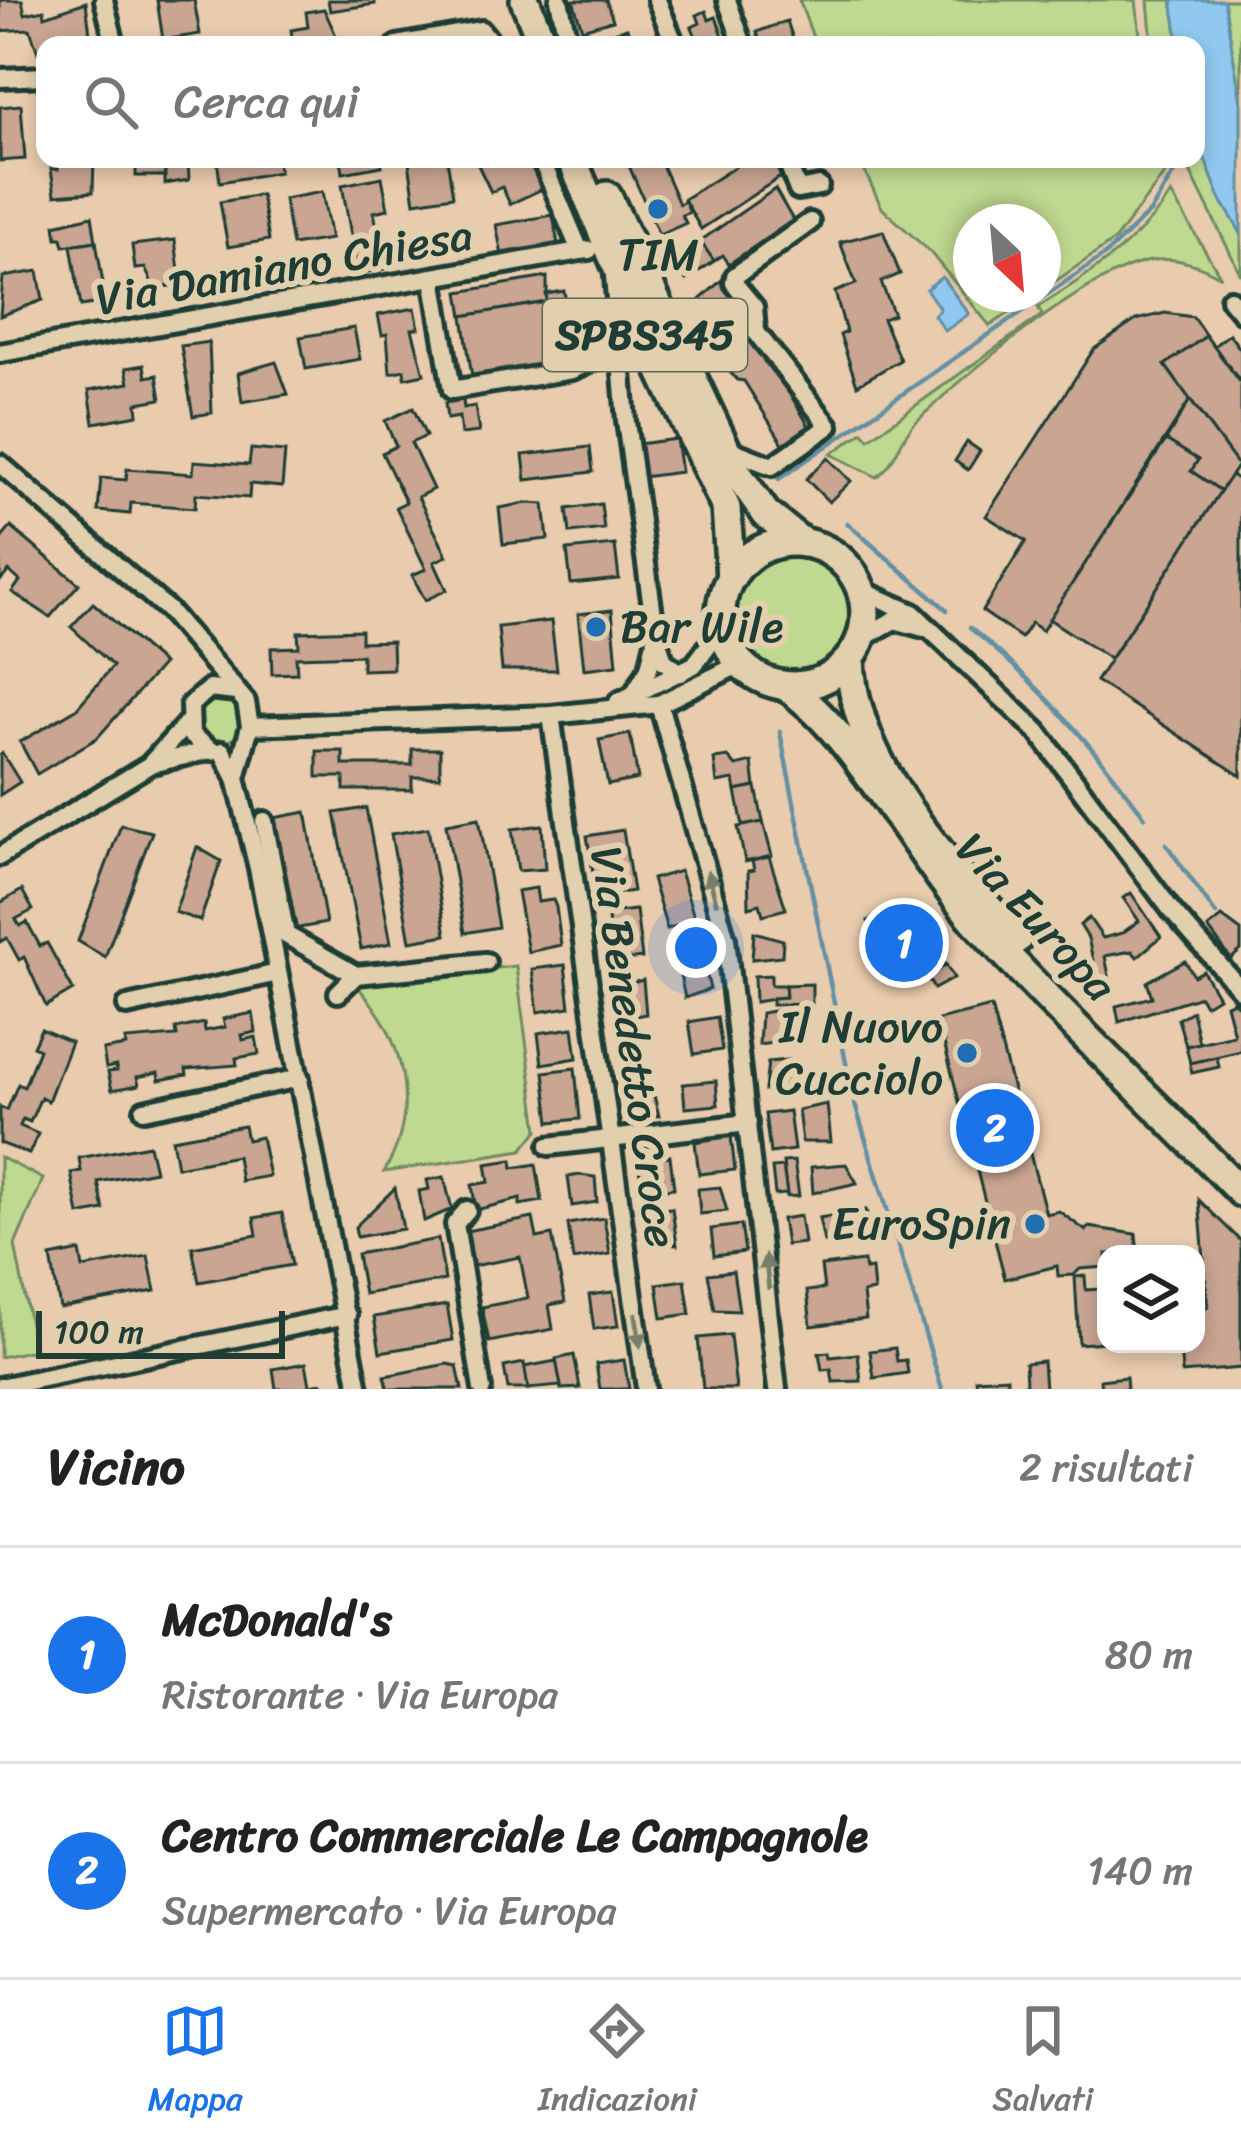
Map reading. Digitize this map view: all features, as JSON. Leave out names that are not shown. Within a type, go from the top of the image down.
[{"type":"main road","points":[[508,0],[522,36]]},
{"type":"main road","points":[[525,0],[539,36]]},
{"type":"main road","name":"SPBS345","points":[[575,168],[600,252],[726,508],[731,578],[722,602],[722,628]]},
{"type":"main road","name":"SPBS345","points":[[594,168],[722,446],[757,504],[803,543],[838,558],[861,590]]},
{"type":"main road","points":[[731,578],[761,549],[803,543]]},
{"type":"main road","name":"Via Europa","points":[[861,590],[855,648],[861,730],[940,847],[1046,970],[1241,1171]]},
{"type":"main road","points":[[722,628],[740,664]]},
{"type":"main road","points":[[785,686],[821,681],[855,648]]},
{"type":"main road","name":"Via Europa","points":[[740,664],[760,679],[785,686],[826,721],[912,843],[976,922],[1241,1192]]},
{"type":"street","points":[[104,0],[113,36]]},
{"type":"street","points":[[559,0],[567,36]]},
{"type":"street","points":[[657,0],[671,36]]},
{"type":"street","points":[[727,0],[740,36]]},
{"type":"street","points":[[0,78],[36,76]]},
{"type":"street","points":[[547,168],[600,252],[620,353],[656,636],[664,661],[681,673]]},
{"type":"street","points":[[789,168],[798,190],[818,186]]},
{"type":"street","points":[[722,446],[772,466],[829,426],[756,332],[754,307],[734,283],[734,276],[811,222]]},
{"type":"street","name":"Via Damiano Chiesa","points":[[0,352],[600,252]]},
{"type":"street","points":[[433,277],[452,389],[572,370],[651,348]]},
{"type":"street","points":[[0,464],[168,610],[242,697],[249,730],[236,778]]},
{"type":"street","points":[[861,590],[913,613],[1038,732],[1172,911],[1241,990]]},
{"type":"street","points":[[855,648],[894,620],[931,631]]},
{"type":"street","points":[[601,709],[681,673],[706,654],[722,628]]},
{"type":"street","points":[[633,695],[649,668],[656,636]]},
{"type":"street","points":[[197,646],[202,692]]},
{"type":"street","points":[[151,764],[216,751],[249,730],[294,721],[551,715],[658,704],[740,664]]},
{"type":"street","points":[[0,856],[151,764],[187,723],[190,705],[202,692],[216,687],[294,721]]},
{"type":"street","points":[[658,704],[726,939],[777,1389]]},
{"type":"street","name":"Via Benedetto Croce","points":[[551,715],[646,1389]]},
{"type":"street","points":[[187,723],[200,745],[216,751],[236,778],[359,1389]]},
{"type":"street","points":[[263,821],[286,935],[356,975],[486,962]]},
{"type":"street","points":[[127,1006],[278,974]]},
{"type":"street","points":[[338,992],[356,975]]},
{"type":"street","points":[[144,1110],[300,1078]]},
{"type":"street","points":[[549,1146],[748,1123]]},
{"type":"street","points":[[467,1210],[455,1224],[482,1389]]},
{"type":"street","points":[[0,1387],[347,1315]]},
{"type":"green space","points":[[799,0],[1136,0],[1140,36],[813,36]]},
{"type":"green space","points":[[1148,0],[1172,0],[1178,36],[1151,36]]},
{"type":"green space","points":[[1224,0],[1241,0],[1241,103]]},
{"type":"green space","points":[[1205,159],[1241,233],[1241,275],[1188,168],[1205,168]]},
{"type":"green space","points":[[863,168],[1169,168],[1115,240],[1061,278],[1061,204],[953,204],[953,280],[882,208]]},
{"type":"green space","points":[[1171,194],[1221,277],[1178,260],[1150,261],[1092,285],[1061,305],[1061,292],[1127,243]]},
{"type":"green space","points":[[979,312],[1011,312],[990,326]]},
{"type":"green space","points":[[1050,312],[914,424],[877,477],[831,454],[863,432],[869,439]]},
{"type":"green space","points":[[793,557],[815,561],[833,574],[846,592],[850,614],[846,636],[833,654],[815,667],[793,671],[771,667],[753,654],[740,636],[736,614],[740,592],[753,574],[771,561]]},
{"type":"green space","points":[[220,697],[236,704],[243,720],[236,736],[220,743],[204,736],[197,720],[204,704]]},
{"type":"green space","points":[[516,966],[538,1130],[522,1150],[384,1172],[402,1123],[402,1073],[385,1025],[354,983]]},
{"type":"green space","points":[[0,1157],[43,1179],[15,1245],[35,1350],[0,1357]]},
{"type":"water","points":[[1172,0],[1224,0],[1241,103],[1241,233],[1205,159],[1205,36],[1178,36]]},
{"type":"water","points":[[942,277],[953,292],[953,312],[969,314],[945,331],[934,315],[940,309],[926,289]]},
{"type":"building","points":[[0,0],[22,0],[25,14],[44,10],[45,16],[86,2],[90,36],[36,36],[36,47],[30,29],[0,31]]},
{"type":"building","points":[[157,0],[194,0],[200,34],[162,36]]},
{"type":"building","points":[[328,0],[374,0],[375,4],[330,11]]},
{"type":"building","points":[[573,0],[606,0],[613,20],[582,29]]},
{"type":"building","points":[[324,9],[336,36],[292,36],[291,30],[308,27],[306,12]]},
{"type":"building","points":[[706,11],[709,20],[716,17],[723,36],[696,36],[692,27],[700,23],[697,15]]},
{"type":"building","points":[[787,21],[792,36],[758,36],[757,32]]},
{"type":"building","points":[[627,28],[629,36],[601,36]]},
{"type":"building","points":[[21,105],[25,159],[0,161],[0,107]]},
{"type":"building","points":[[94,168],[93,192],[55,195],[51,169]]},
{"type":"building","points":[[136,168],[165,168],[165,176],[136,176]]},
{"type":"building","points":[[165,168],[188,168],[189,180],[165,184]]},
{"type":"building","points":[[218,168],[278,168],[279,172],[220,182]]},
{"type":"building","points":[[410,168],[448,168],[453,196],[415,202]]},
{"type":"building","points":[[479,168],[532,168],[542,189],[510,204],[502,187],[491,192]]},
{"type":"building","points":[[630,168],[663,168],[679,204],[685,201],[690,212],[682,215],[686,223],[659,235]]},
{"type":"building","points":[[733,168],[779,168],[782,176],[701,229],[684,199]]},
{"type":"building","points":[[382,177],[388,209],[374,212],[385,269],[358,274],[342,185]]},
{"type":"building","points":[[775,189],[793,220],[729,264],[723,255],[714,261],[700,241]]},
{"type":"building","points":[[322,192],[331,239],[292,245],[284,199]]},
{"type":"building","points":[[261,195],[269,240],[228,247],[220,202]]},
{"type":"building","points":[[553,215],[558,245],[502,255],[496,225]]},
{"type":"building","points":[[92,216],[96,241],[64,246],[62,238],[57,238],[55,225]]},
{"type":"building","points":[[883,231],[900,274],[881,282],[894,315],[883,319],[900,360],[857,385],[840,335],[846,332],[835,292],[856,284],[840,242]]},
{"type":"building","points":[[175,240],[181,285],[154,288],[145,268],[135,269],[132,245]]},
{"type":"building","points":[[96,241],[106,302],[81,306],[71,245]]},
{"type":"building","points":[[702,244],[714,261],[686,280],[675,263]]},
{"type":"building","points":[[38,271],[43,300],[0,316],[3,277]]},
{"type":"building","points":[[547,277],[547,302],[463,316],[459,292]]},
{"type":"building","points":[[723,279],[752,312],[736,327],[777,373],[814,434],[787,450],[744,381],[737,380],[681,317]]},
{"type":"building","points":[[564,291],[573,347],[555,350],[546,294]]},
{"type":"building","points":[[547,302],[555,350],[562,349],[564,362],[472,377],[463,316]]},
{"type":"building","points":[[415,308],[419,328],[412,329],[424,374],[405,378],[404,370],[390,373],[387,334],[382,335],[378,315]]},
{"type":"building","points":[[1165,313],[1193,317],[1206,336],[1165,365],[1190,400],[1042,631],[1031,623],[1021,638],[982,611],[1026,541],[986,516],[1094,349],[1136,320]]},
{"type":"building","points":[[354,328],[360,359],[306,369],[300,337]]},
{"type":"building","points":[[1229,334],[1241,350],[1241,383],[1214,346]]},
{"type":"building","points":[[1206,336],[1241,383],[1241,470],[1165,365]]},
{"type":"building","points":[[209,342],[212,413],[193,416],[181,346]]},
{"type":"building","points":[[276,362],[288,394],[242,402],[238,373]]},
{"type":"building","points":[[144,365],[146,377],[157,375],[161,399],[137,403],[138,415],[94,423],[89,390],[129,383],[126,368]]},
{"type":"building","points":[[463,400],[464,408],[475,406],[479,432],[461,434],[459,417],[447,419],[445,403]]},
{"type":"building","points":[[1190,400],[1238,465],[1221,491],[1191,471],[1198,460],[1166,440]]},
{"type":"building","points":[[413,408],[426,436],[411,443],[433,489],[418,497],[447,556],[434,562],[447,590],[425,600],[412,575],[426,569],[396,507],[406,502],[382,453],[396,446],[385,421]]},
{"type":"building","points":[[676,439],[681,472],[642,477],[638,444]]},
{"type":"building","points":[[1166,440],[1198,460],[1191,471],[1221,491],[1110,659],[1049,619]]},
{"type":"building","points":[[967,442],[980,451],[968,470],[955,461]]},
{"type":"building","points":[[590,447],[593,472],[526,480],[523,455]]},
{"type":"building","points":[[251,449],[285,452],[282,487],[250,484],[249,498],[196,494],[195,508],[131,503],[130,514],[98,511],[101,478],[126,480],[127,469],[193,474],[194,461],[249,465]]},
{"type":"building","points":[[828,458],[851,481],[829,502],[806,479]]},
{"type":"building","points":[[1231,475],[1241,481],[1241,776],[1096,681]]},
{"type":"building","points":[[544,504],[548,539],[503,544],[499,508]]},
{"type":"building","points":[[601,504],[604,529],[570,533],[567,509]]},
{"type":"building","points":[[11,527],[79,584],[50,617],[12,592],[20,581],[9,571],[0,581],[0,540]]},
{"type":"building","points":[[615,545],[619,579],[571,584],[567,550]]},
{"type":"building","points":[[93,603],[163,664],[97,738],[37,774],[20,742],[76,709],[113,666],[71,627]]},
{"type":"building","points":[[612,610],[617,665],[584,669],[578,614]]},
{"type":"building","points":[[551,621],[557,670],[502,670],[498,627]]},
{"type":"building","points":[[361,630],[361,642],[392,641],[393,669],[362,670],[362,655],[296,657],[297,673],[272,674],[271,648],[299,647],[298,632]]},
{"type":"building","points":[[630,734],[638,779],[608,785],[599,740]]},
{"type":"building","points":[[412,749],[440,749],[440,777],[412,777],[412,790],[344,790],[344,777],[317,777],[317,751],[343,751],[343,765],[412,765]]},
{"type":"building","points":[[0,755],[20,782],[0,795]]},
{"type":"building","points":[[728,757],[736,766],[752,762],[755,787],[736,791],[734,780],[717,783],[714,759]]},
{"type":"building","points":[[756,787],[763,822],[743,826],[736,791]]},
{"type":"building","points":[[366,808],[391,943],[361,949],[335,813]]},
{"type":"building","points":[[306,812],[326,923],[294,929],[274,818]]},
{"type":"building","points":[[479,818],[498,927],[465,933],[446,824]]},
{"type":"building","points":[[763,822],[772,856],[745,862],[738,827]]},
{"type":"building","points":[[121,825],[152,832],[105,957],[78,941]]},
{"type":"building","points":[[542,825],[545,869],[518,871],[512,829]]},
{"type":"building","points":[[428,828],[446,935],[410,941],[391,834]]},
{"type":"building","points":[[623,830],[633,891],[597,897],[587,836]]},
{"type":"building","points":[[197,847],[221,861],[200,921],[175,912]]},
{"type":"building","points":[[769,857],[786,909],[763,915],[760,904],[749,907],[748,871],[754,870],[752,861]]},
{"type":"building","points":[[680,871],[695,920],[667,929],[652,879]]},
{"type":"building","points":[[536,888],[538,902],[553,900],[561,945],[528,952],[517,891]]},
{"type":"building","points":[[22,890],[33,910],[16,919],[20,926],[27,922],[40,946],[47,943],[73,990],[46,1006],[24,957],[19,960],[7,938],[0,942],[0,903]]},
{"type":"building","points":[[1131,893],[1161,937],[1137,957],[1132,951],[1105,956],[1110,981],[1098,983],[1088,938],[1080,925],[1089,918],[1103,938],[1122,933],[1139,921],[1123,898]]},
{"type":"building","points":[[892,905],[946,965],[911,986],[868,921]]},
{"type":"building","points":[[636,910],[642,958],[610,962],[608,913]]},
{"type":"building","points":[[1222,917],[1241,931],[1241,950],[1231,959],[1208,928]]},
{"type":"building","points":[[754,932],[783,940],[782,956],[752,959]]},
{"type":"building","points":[[703,959],[710,989],[685,998],[677,961]]},
{"type":"building","points":[[1185,961],[1194,976],[1203,971],[1218,997],[1205,1005],[1200,996],[1119,1022],[1116,1006],[1152,997],[1147,982]]},
{"type":"building","points":[[565,965],[570,1007],[538,1012],[532,969]]},
{"type":"building","points":[[946,965],[954,978],[934,989],[927,977]]},
{"type":"building","points":[[771,975],[771,985],[785,985],[786,997],[755,1002],[754,976]]},
{"type":"building","points":[[643,980],[646,1014],[624,1018],[619,986]]},
{"type":"building","points":[[812,984],[812,1004],[772,1005],[772,998],[786,997],[785,985]]},
{"type":"building","points":[[1233,1001],[1241,1008],[1241,1051],[1190,1063],[1186,1046],[1234,1035],[1226,1004]]},
{"type":"building","points":[[991,1007],[1046,1214],[1059,1211],[1086,1231],[1088,1227],[1136,1234],[1137,1245],[1097,1245],[1097,1268],[1080,1269],[1074,1275],[1058,1276],[1057,1266],[1005,1279],[938,1020]]},
{"type":"building","points":[[780,1010],[786,1041],[759,1045],[761,1013]]},
{"type":"building","points":[[1192,1011],[1199,1043],[1186,1046],[1178,1019]]},
{"type":"building","points":[[253,1013],[256,1032],[242,1035],[243,1040],[256,1037],[259,1054],[236,1058],[237,1065],[186,1069],[187,1075],[159,1080],[158,1073],[137,1077],[139,1085],[112,1090],[108,1072],[117,1071],[116,1066],[106,1068],[103,1050],[126,1046],[125,1040],[177,1036],[176,1029],[204,1023],[205,1031],[225,1027],[223,1019]]},
{"type":"building","points":[[717,1017],[722,1050],[694,1054],[689,1022]]},
{"type":"building","points":[[573,1028],[577,1058],[542,1064],[538,1033]]},
{"type":"building","points":[[41,1029],[71,1042],[48,1101],[41,1097],[30,1122],[23,1119],[20,1126],[38,1134],[29,1154],[0,1143],[0,1107],[7,1110],[18,1084],[24,1087],[39,1049],[33,1046]]},
{"type":"building","points":[[1217,1057],[1219,1067],[1192,1073],[1190,1063]]},
{"type":"building","points":[[789,1060],[792,1086],[765,1090],[768,1062]]},
{"type":"building","points":[[575,1068],[580,1119],[550,1122],[544,1072]]},
{"type":"building","points":[[716,1081],[718,1105],[685,1108],[683,1084]]},
{"type":"building","points":[[653,1091],[659,1116],[630,1115],[628,1094]]},
{"type":"building","points":[[827,1104],[831,1142],[802,1142],[798,1110]]},
{"type":"building","points":[[789,1111],[794,1150],[770,1153],[765,1114]]},
{"type":"building","points":[[244,1126],[247,1140],[261,1137],[269,1176],[241,1181],[237,1156],[177,1167],[172,1139]]},
{"type":"building","points":[[731,1136],[735,1170],[699,1174],[695,1142]]},
{"type":"building","points":[[149,1145],[155,1171],[98,1182],[104,1210],[79,1215],[71,1173],[81,1171],[79,1158]]},
{"type":"building","points":[[670,1156],[674,1188],[642,1192],[638,1160]]},
{"type":"building","points":[[512,1160],[513,1168],[536,1164],[542,1201],[520,1205],[520,1199],[476,1210],[472,1185],[489,1182],[486,1164]]},
{"type":"building","points":[[794,1161],[799,1196],[787,1197],[783,1162]]},
{"type":"building","points":[[846,1164],[857,1183],[813,1193],[811,1167]]},
{"type":"building","points":[[783,1167],[787,1194],[775,1195],[772,1168]]},
{"type":"building","points":[[444,1177],[452,1209],[424,1221],[419,1191],[429,1189],[427,1180]]},
{"type":"building","points":[[568,1177],[595,1177],[597,1202],[572,1206]]},
{"type":"building","points":[[720,1187],[727,1211],[700,1214],[698,1189]]},
{"type":"building","points":[[395,1188],[403,1229],[357,1237],[355,1227]]},
{"type":"building","points":[[1199,1200],[1241,1241],[1241,1368],[1182,1373],[1181,1353],[1205,1353],[1208,1307]]},
{"type":"building","points":[[672,1208],[677,1245],[648,1242],[644,1211]]},
{"type":"building","points":[[866,1210],[871,1234],[824,1242],[819,1218]]},
{"type":"building","points":[[282,1213],[292,1265],[199,1282],[192,1247],[257,1235],[254,1218]]},
{"type":"building","points":[[800,1216],[804,1243],[786,1245],[782,1219]]},
{"type":"building","points":[[533,1218],[537,1238],[552,1235],[565,1302],[549,1305],[553,1329],[489,1342],[482,1307],[528,1298],[520,1257],[473,1266],[466,1231]]},
{"type":"building","points":[[604,1218],[610,1254],[573,1260],[568,1224]]},
{"type":"building","points":[[741,1225],[745,1252],[714,1256],[711,1229]]},
{"type":"building","points":[[438,1239],[445,1280],[364,1294],[357,1254]]},
{"type":"building","points":[[80,1251],[83,1268],[148,1256],[155,1291],[60,1308],[51,1257]]},
{"type":"building","points":[[864,1261],[865,1270],[872,1269],[874,1291],[863,1293],[866,1319],[811,1326],[807,1291],[824,1289],[821,1266]]},
{"type":"building","points":[[733,1271],[739,1311],[715,1310],[708,1274]]},
{"type":"building","points":[[1085,1276],[1086,1290],[1097,1289],[1097,1343],[1079,1344],[1075,1277]]},
{"type":"building","points":[[685,1280],[690,1314],[662,1318],[657,1284]]},
{"type":"building","points":[[613,1292],[618,1326],[594,1329],[589,1295]]},
{"type":"building","points":[[447,1305],[453,1340],[380,1352],[374,1317]]},
{"type":"building","points":[[730,1335],[736,1389],[703,1389],[698,1338]]},
{"type":"building","points":[[895,1348],[897,1361],[906,1360],[908,1373],[874,1378],[870,1351]]},
{"type":"building","points":[[829,1352],[830,1357],[858,1354],[861,1381],[833,1382],[831,1369],[822,1370],[819,1353]]},
{"type":"building","points":[[574,1355],[580,1388],[561,1389],[556,1359]]},
{"type":"building","points":[[624,1360],[629,1389],[600,1389],[596,1364]]},
{"type":"building","points":[[556,1361],[561,1386],[528,1389],[524,1367]]},
{"type":"building","points":[[1043,1361],[1045,1389],[977,1389],[976,1379],[1007,1377],[1007,1386],[1026,1385],[1025,1363]]},
{"type":"building","points":[[306,1363],[310,1385],[322,1383],[323,1389],[276,1389],[273,1369]]},
{"type":"building","points":[[524,1363],[528,1389],[508,1389],[504,1367]]},
{"type":"building","points":[[457,1366],[462,1389],[388,1389],[385,1376]]},
{"type":"building","points":[[1126,1377],[1127,1389],[1101,1389],[1100,1380]]},
{"type":"waterway","points":[[779,479],[1106,254],[1151,211],[1177,168]]},
{"type":"waterway","points":[[847,523],[947,610]]},
{"type":"waterway","points":[[970,628],[1064,716],[1145,817]]},
{"type":"waterway","points":[[780,732],[853,1098],[942,1389]]},
{"type":"waterway","points":[[1166,844],[1216,914]]},
{"type":"place","name":"TIM","points":[[658,209]]},
{"type":"place","name":"Bar Wile","points":[[596,627]]},
{"type":"place","name":"McDonald's","points":[[904,943]]},
{"type":"place","name":"Il Nuovo Cucciolo","points":[[967,1053]]},
{"type":"place","name":"Centro Commerciale Le Campagnole","points":[[995,1128]]},
{"type":"place","name":"EuroSpin","points":[[1035,1224]]}]
